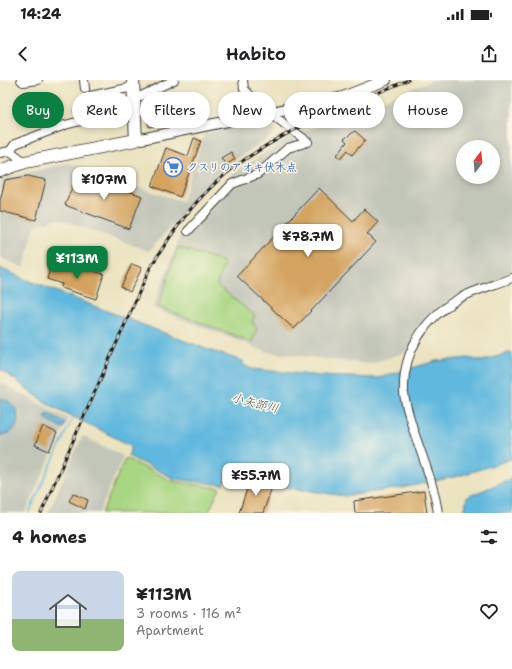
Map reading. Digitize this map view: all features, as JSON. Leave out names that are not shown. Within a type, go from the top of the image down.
[{"type":"highway","points":[[0,171],[25,162],[136,140],[133,84]]},
{"type":"highway","points":[[0,163],[25,162]]},
{"type":"main road","points":[[355,92],[386,80]]},
{"type":"main road","points":[[136,140],[218,123]]},
{"type":"street","points":[[21,80],[23,82],[38,80]]},
{"type":"street","points":[[84,80],[85,89]]},
{"type":"street","points":[[0,153],[10,151],[15,144],[65,125],[100,116],[174,80]]},
{"type":"street","points":[[244,80],[244,89],[247,92]]},
{"type":"street","points":[[104,92],[133,84]]},
{"type":"street","points":[[188,231],[232,184],[258,174],[288,148],[306,141],[292,128]]},
{"type":"street","points":[[10,151],[25,162]]},
{"type":"street","points":[[438,513],[435,497],[407,410],[404,394],[405,372],[410,352],[418,335],[440,311],[460,298],[512,278]]},
{"type":"shaded area","points":[[433,80],[512,80],[512,278],[440,311],[410,351],[369,364],[267,352],[152,308],[183,229],[231,175],[289,138],[314,128],[385,128],[385,99],[393,96],[393,128],[463,128],[463,92],[403,92]]},
{"type":"shaded area","points":[[227,128],[273,128],[276,133],[225,167],[149,251],[57,218],[35,226],[24,268],[0,257],[0,179],[69,163],[110,179],[182,201],[205,133]]},
{"type":"shaded area","points":[[0,382],[68,419],[25,513],[0,513]]},
{"type":"shaded area","points":[[82,436],[123,456],[99,513],[48,513]]},
{"type":"green space","points":[[178,247],[224,262],[217,285],[255,316],[252,321],[257,329],[252,342],[158,307]]},
{"type":"green space","points":[[125,458],[172,481],[220,488],[208,513],[102,513]]},
{"type":"water","name":"小矢部川","points":[[0,268],[29,281],[206,349],[243,361],[243,365],[252,369],[322,376],[378,378],[436,361],[468,358],[482,361],[512,352],[512,459],[459,476],[402,488],[345,496],[284,487],[228,473],[224,485],[175,479],[128,456],[132,446],[48,404],[0,369]]},
{"type":"water","points":[[0,398],[13,405],[18,418],[17,424],[13,430],[8,434],[0,436]]},
{"type":"water","points":[[47,413],[65,423],[63,428],[45,418]]},
{"type":"water","points":[[512,478],[512,513],[464,513],[467,497]]},
{"type":"building","points":[[355,131],[365,140],[352,155],[348,150],[341,158],[337,155],[347,142],[344,139]]},
{"type":"building","points":[[194,138],[201,141],[180,197],[152,186],[166,148],[188,156]]},
{"type":"building","points":[[231,152],[235,159],[226,165],[221,158]]},
{"type":"building","points":[[78,173],[142,196],[129,229],[65,205]]},
{"type":"building","points":[[28,176],[46,180],[36,220],[0,211],[0,201],[5,180]]},
{"type":"building","points":[[319,188],[353,221],[364,209],[378,222],[367,234],[376,242],[294,329],[237,276]]},
{"type":"building","points":[[67,263],[104,274],[96,299],[61,288],[62,284],[47,279],[51,265],[65,269]]},
{"type":"building","points":[[132,264],[142,268],[130,292],[121,287]]},
{"type":"building","points":[[43,426],[57,433],[49,451],[35,445]]},
{"type":"building","points":[[251,477],[273,484],[263,513],[239,513]]},
{"type":"building","points":[[424,491],[427,513],[355,513],[354,501]]},
{"type":"building","points":[[73,493],[88,500],[85,509],[69,501]]},
{"type":"waterway","points":[[29,513],[74,415]]},
{"type":"railway","points":[[41,513],[150,268],[175,230],[196,202],[226,174],[249,156],[274,141],[300,127],[408,80]]},
{"type":"place","name":"クスリのアオキ伏木点","points":[[173,167]]}]
